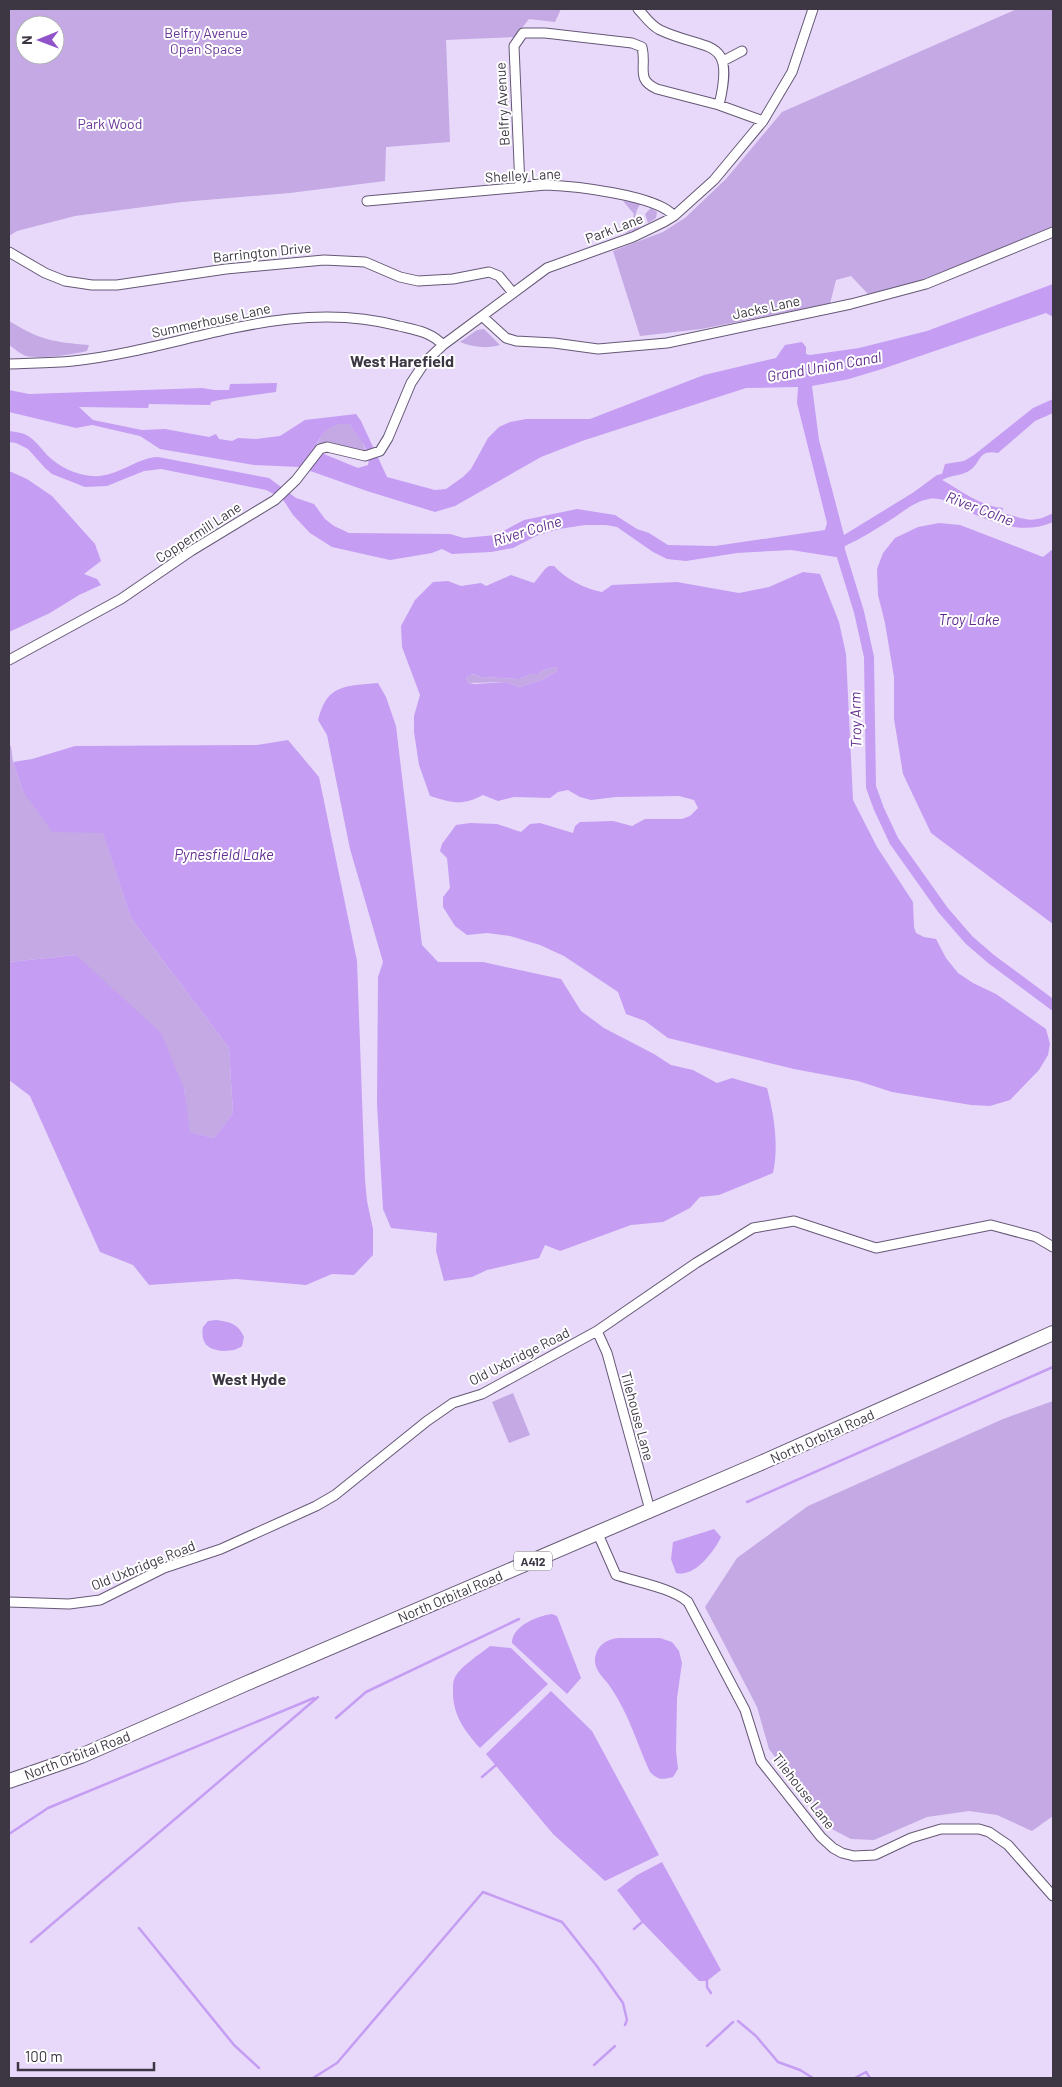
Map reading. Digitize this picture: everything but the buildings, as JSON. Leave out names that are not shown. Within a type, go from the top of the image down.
[{"type":"main road","name":"North Orbital Road","points":[[9,1781],[81,1756],[414,1611],[598,1534],[1053,1333]]},
{"type":"street","points":[[638,9],[659,30],[707,45],[723,61],[724,84],[719,105]]},
{"type":"street","name":"Park Lane","points":[[388,438],[411,384],[425,362],[444,345],[547,268],[633,236],[674,216],[714,180],[763,121],[792,72],[813,9]]},
{"type":"street","name":"Belfry Avenue","points":[[520,187],[514,46],[523,33],[545,33],[632,43],[642,47],[645,59],[643,78],[647,85],[719,105],[763,121]]},
{"type":"street","points":[[723,61],[742,51]]},
{"type":"street","name":"Shelley Lane","points":[[367,201],[546,185],[565,186],[648,200],[664,207],[674,216]]},
{"type":"street","name":"Jacks Lane","points":[[483,316],[506,338],[516,340],[598,349],[667,342],[851,304],[926,284],[1053,232]]},
{"type":"street","name":"Barrington Drive","points":[[9,252],[45,273],[65,281],[92,285],[117,285],[226,269],[324,260],[364,262],[400,277],[418,281],[452,279],[489,272],[500,276],[513,293]]},
{"type":"street","name":"Summerhouse Lane","points":[[10,361],[74,361],[168,344],[240,326],[302,316],[353,317],[385,322],[431,334],[444,345]]},
{"type":"street","name":"Coppermill Lane","points":[[9,660],[121,599],[277,498],[299,476],[320,449],[326,447],[357,455],[371,454],[380,451],[388,438]]},
{"type":"street","name":"Old Uxbridge Road","points":[[9,1602],[69,1604],[100,1600],[164,1568],[221,1549],[308,1510],[335,1495],[427,1421],[453,1403],[482,1394],[597,1331],[696,1263],[753,1228],[794,1221],[876,1248],[991,1225],[1036,1237],[1053,1247]]},
{"type":"street","name":"Tilehouse Lane","points":[[597,1331],[603,1341],[650,1510]]},
{"type":"street","name":"Tilehouse Lane","points":[[598,1534],[616,1575],[682,1597],[688,1602],[745,1710],[761,1761],[821,1837],[833,1848],[854,1856],[875,1855],[918,1836],[941,1829],[969,1828],[989,1832],[1008,1845],[1053,1896]]},
{"type":"green space","name":"Park Wood","points":[[9,9],[561,9],[555,22],[529,19],[515,37],[446,40],[450,142],[386,147],[385,181],[290,193],[182,202],[75,216],[17,231],[9,236]]},
{"type":"green space","points":[[1017,9],[1053,9],[1053,230],[913,283],[868,294],[851,276],[836,280],[830,304],[701,329],[640,336],[613,251],[663,232],[685,218],[726,179],[782,112]]},
{"type":"green space","points":[[623,201],[641,203],[636,215],[636,222],[639,228],[625,234],[630,228],[634,214]]},
{"type":"green space","points":[[651,208],[657,212],[656,218],[648,223],[645,214]]},
{"type":"green space","points":[[9,321],[47,339],[89,345],[87,351],[48,357],[26,356],[9,345]]},
{"type":"green space","points":[[484,329],[500,345],[480,347],[460,342],[477,330]]},
{"type":"green space","points":[[340,424],[349,424],[361,439],[366,451],[323,444],[317,445],[326,431]]},
{"type":"green space","points":[[557,667],[557,671],[542,680],[519,687],[506,682],[468,683],[466,678],[471,674],[481,677],[520,679]]},
{"type":"green space","points":[[9,746],[11,746],[13,762],[23,791],[103,832],[131,918],[229,1048],[233,1113],[214,1138],[189,1132],[184,1088],[76,955],[9,962]]},
{"type":"green space","points":[[513,1393],[530,1435],[509,1443],[492,1402]]},
{"type":"green space","points":[[1053,1401],[1053,1816],[1032,1831],[997,1815],[969,1811],[927,1817],[874,1840],[851,1839],[828,1827],[769,1749],[757,1707],[705,1607],[737,1558],[808,1506],[1003,1419]]},
{"type":"water","points":[[1053,284],[1053,317],[1046,313],[882,369],[849,379],[812,386],[819,440],[844,535],[914,492],[937,475],[942,474],[945,464],[964,461],[974,455],[1033,408],[1053,399],[1053,413],[1035,421],[998,453],[991,452],[983,455],[969,471],[942,480],[979,501],[1003,508],[1002,513],[1033,520],[1053,513],[1053,522],[1029,528],[1006,526],[945,501],[933,499],[915,504],[858,540],[845,546],[842,558],[791,550],[737,553],[686,561],[667,559],[653,552],[617,527],[585,525],[559,529],[536,536],[513,548],[491,552],[452,554],[442,549],[432,553],[390,560],[332,547],[310,533],[293,515],[282,498],[266,490],[161,469],[144,471],[107,486],[85,487],[52,474],[28,449],[9,442],[9,431],[26,435],[38,444],[56,463],[73,472],[92,476],[110,474],[150,458],[158,457],[269,478],[296,498],[314,504],[325,519],[334,526],[349,533],[450,534],[464,538],[496,535],[524,520],[577,509],[615,515],[668,545],[715,546],[825,530],[827,523],[797,403],[798,387],[746,388],[582,441],[541,457],[455,506],[435,512],[299,467],[254,465],[160,449],[140,436],[92,425],[76,428],[9,412],[9,390],[29,394],[202,388],[229,390],[230,384],[277,383],[276,392],[219,400],[211,402],[210,405],[149,404],[148,408],[79,407],[93,420],[142,430],[165,429],[209,437],[216,434],[219,439],[232,441],[238,438],[256,439],[280,436],[305,420],[356,414],[387,477],[435,490],[446,489],[463,477],[471,469],[488,438],[499,427],[510,422],[526,419],[590,419],[704,375],[776,358],[785,345],[802,342],[806,347],[806,354],[810,355],[859,348],[927,331]],"holes":[[[340,424],[349,424],[366,449],[369,460],[368,465],[358,468],[314,450],[327,430]]]},
{"type":"water","points":[[9,471],[27,479],[52,496],[95,544],[101,561],[84,574],[97,579],[101,585],[79,595],[50,613],[9,632]]},
{"type":"water","name":"Troy Lake","points":[[939,523],[960,525],[1043,557],[1053,549],[1053,924],[931,833],[903,774],[894,719],[894,677],[885,623],[878,595],[877,569],[883,553],[895,538],[918,527]]},
{"type":"water","points":[[549,566],[554,566],[576,583],[602,592],[612,585],[677,582],[739,593],[769,587],[803,572],[820,574],[839,622],[846,654],[853,800],[877,847],[913,902],[916,933],[924,937],[936,939],[946,958],[958,973],[996,994],[1046,1029],[1050,1044],[1048,1055],[1039,1070],[1010,1100],[990,1106],[971,1105],[892,1092],[858,1081],[794,1069],[668,1038],[645,1021],[626,1014],[618,992],[564,956],[540,945],[510,936],[487,933],[467,935],[455,926],[443,907],[443,897],[450,888],[447,858],[440,851],[442,844],[456,825],[470,823],[497,824],[521,832],[530,824],[540,823],[573,833],[575,826],[580,822],[613,821],[632,826],[645,819],[682,819],[690,816],[698,808],[694,800],[679,796],[616,797],[591,800],[580,797],[568,790],[558,792],[550,798],[514,797],[498,801],[483,795],[463,802],[430,796],[419,765],[414,732],[414,716],[420,695],[402,647],[401,626],[415,600],[433,582],[448,581],[461,586],[481,583],[486,586],[511,575],[534,583]],"holes":[[[557,667],[557,671],[542,680],[519,687],[506,682],[468,683],[466,678],[472,674],[481,677],[520,679]]]},
{"type":"water","points":[[378,683],[386,697],[396,726],[422,945],[438,962],[483,962],[561,979],[581,1011],[604,1028],[671,1065],[693,1070],[717,1083],[732,1078],[767,1088],[775,1130],[776,1152],[773,1173],[719,1195],[700,1197],[690,1208],[663,1222],[631,1225],[560,1251],[545,1245],[539,1258],[487,1270],[472,1277],[444,1281],[436,1251],[437,1233],[391,1228],[383,1209],[377,1104],[378,977],[383,962],[350,849],[327,735],[318,720],[322,708],[332,693],[339,689],[356,685]]},
{"type":"water","name":"Pynesfield Lake","points":[[288,740],[319,777],[357,961],[365,1180],[373,1229],[373,1255],[354,1275],[332,1274],[306,1285],[236,1279],[149,1285],[133,1265],[100,1252],[30,1096],[9,1080],[9,962],[76,955],[161,1033],[184,1088],[190,1132],[214,1138],[233,1113],[229,1048],[131,918],[103,833],[52,832],[23,791],[13,762],[32,759],[75,746],[257,745]]},
{"type":"water","points":[[216,1320],[236,1326],[242,1332],[244,1337],[242,1346],[234,1350],[223,1351],[212,1349],[205,1343],[202,1333],[203,1327],[208,1321]]},
{"type":"water","points":[[714,1529],[721,1537],[714,1550],[690,1572],[676,1573],[671,1559],[673,1542]]},
{"type":"water","points":[[552,1614],[557,1616],[581,1678],[567,1694],[512,1643],[516,1632],[526,1623]]},
{"type":"water","points":[[619,1638],[660,1638],[672,1642],[679,1651],[682,1663],[677,1698],[676,1751],[678,1769],[673,1777],[660,1779],[650,1772],[623,1708],[596,1667],[595,1658],[600,1646],[607,1641]]},
{"type":"water","points":[[490,1646],[511,1648],[548,1684],[480,1748],[464,1728],[457,1714],[453,1698],[453,1683],[462,1668]]},
{"type":"water","points":[[551,1691],[592,1731],[659,1855],[605,1881],[553,1834],[486,1754]]},
{"type":"water","points":[[662,1862],[721,1970],[707,1981],[699,1981],[642,1922],[617,1890],[637,1875]]},
{"type":"waterway","name":"Troy Arm","points":[[839,547],[859,612],[869,657],[871,787],[879,809],[894,841],[943,910],[969,940],[991,959],[1053,1005]]},
{"type":"waterway","points":[[747,1502],[1053,1367]]},
{"type":"waterway","points":[[336,1718],[366,1692],[519,1619]]},
{"type":"waterway","points":[[31,1942],[318,1697]]},
{"type":"waterway","points":[[9,1834],[48,1808],[314,1698]]},
{"type":"waterway","points":[[482,1777],[496,1765]]},
{"type":"waterway","points":[[313,2078],[337,2063],[483,1892],[562,1922],[623,2003],[627,2020],[625,2025]]},
{"type":"waterway","points":[[634,1929],[642,1922]]},
{"type":"waterway","points":[[139,1928],[234,2045],[259,2068]]},
{"type":"waterway","points":[[707,1981],[707,1987],[711,1993]]},
{"type":"waterway","points":[[738,2021],[756,2036],[778,2062],[800,2070],[813,2078]]},
{"type":"waterway","points":[[707,2046],[733,2022]]},
{"type":"waterway","points":[[594,2065],[615,2046]]},
{"type":"waterway","points":[[855,2078],[866,2072],[870,2078]]},
{"type":"district","name":"West Harefield","points":[[402,360]]},
{"type":"district","name":"West Hyde","points":[[249,1378]]},
{"type":"park label","name":"Belfry Avenue Open Space","points":[[206,40]]},
{"type":"water label","name":"Grand Union Canal","points":[[824,366]]},
{"type":"water label","name":"River Colne","points":[[980,508]]},
{"type":"water label","name":"River Colne","points":[[527,530]]}]
